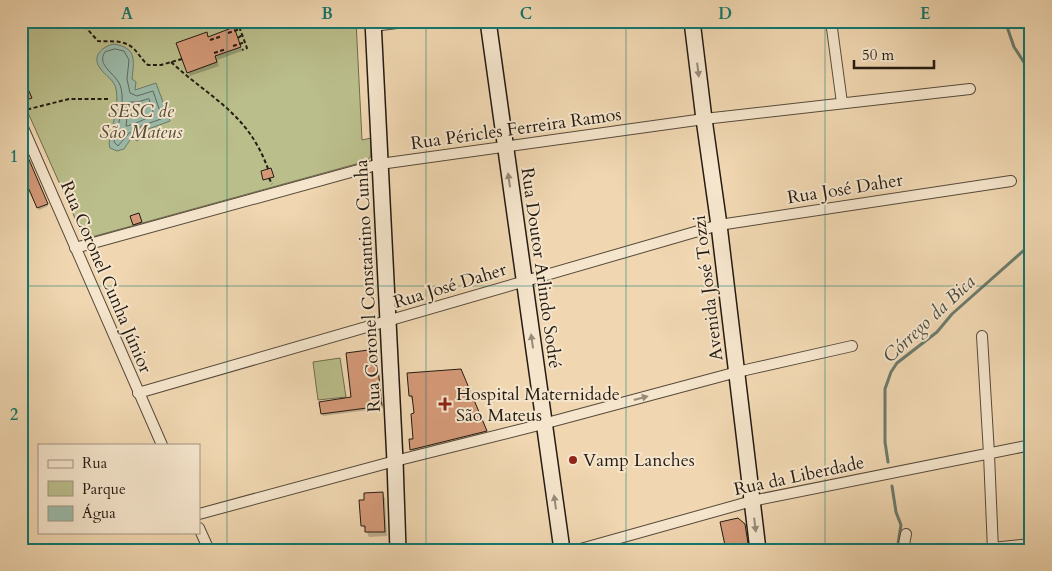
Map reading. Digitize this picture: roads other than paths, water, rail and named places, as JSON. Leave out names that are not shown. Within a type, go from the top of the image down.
[{"type":"street","points":[[373,24],[413,21]]},
{"type":"street","name":"Rua Doutor Arlindo Sodré","points":[[488,21],[562,550]]},
{"type":"street","name":"Avenida José Tozzi","points":[[692,21],[719,225],[758,550]]},
{"type":"street","points":[[831,21],[842,103]]},
{"type":"street","name":"Rua Coronel Constantino Cunha","points":[[373,24],[398,550]]},
{"type":"street","name":"Rua Péricles Ferreira Ramos","points":[[75,248],[380,164],[704,119],[970,89]]},
{"type":"street","name":"Rua Coronel Cunha Júnior","points":[[21,123],[162,444]]},
{"type":"street","name":"Rua José Daher","points":[[138,393],[719,225],[1011,181]]},
{"type":"street","points":[[982,336],[993,549],[1031,544]]},
{"type":"street","points":[[200,514],[737,372],[852,346]]},
{"type":"street","name":"Rua da Liberdade","points":[[577,550],[752,501],[1031,445]]},
{"type":"street","points":[[200,530],[208,550]]},
{"type":"street","points":[[903,550],[906,534]]},
{"type":"water","points":[[114,44],[127,48],[132,56],[132,79],[136,82],[135,90],[156,83],[170,121],[143,131],[144,135],[137,141],[132,137],[124,149],[117,151],[110,148],[109,144],[117,103],[116,89],[100,68],[97,59],[102,49]]},
{"type":"waterway","name":"Córrego da Bica","points":[[1005,21],[1014,47],[1031,73]]},
{"type":"waterway","name":"Córrego da Bica","points":[[888,462],[885,442],[885,389],[891,372],[897,363],[937,332],[952,314],[1031,244]]},
{"type":"waterway","name":"Córrego da Bica","points":[[892,486],[896,512],[901,525],[897,550]]},
{"type":"place","name":"Hospital Maternidade São Mateus","points":[[445,404]]},
{"type":"place","name":"Vamp Lanches","points":[[573,460]]},
{"type":"park label","name":"SESC de São Mateus","points":[[141,121]]}]
